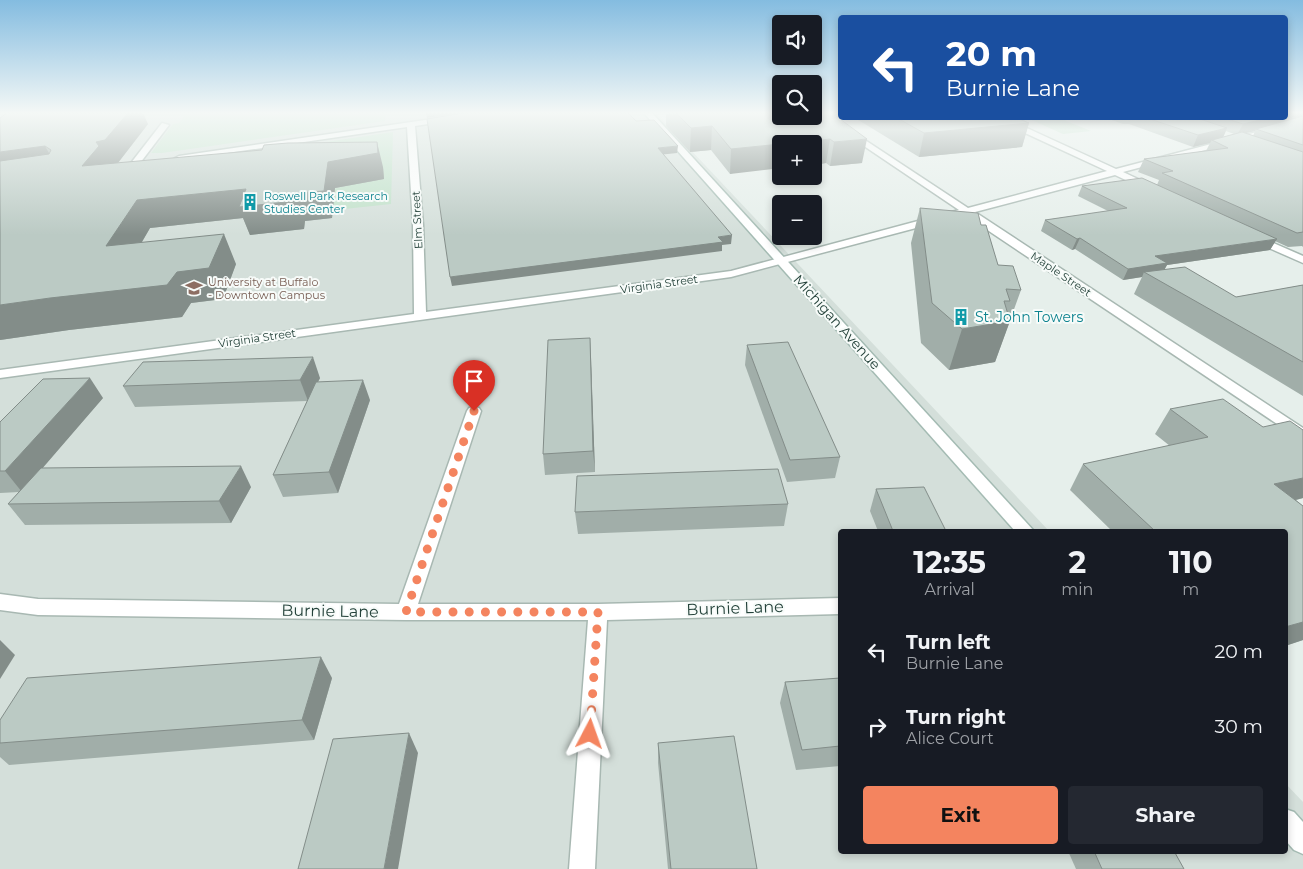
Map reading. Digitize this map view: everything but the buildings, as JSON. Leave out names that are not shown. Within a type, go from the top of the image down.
[{"type":"street","points":[[140,154],[130,166],[147,163]]},
{"type":"street","points":[[166,160],[210,154]]},
{"type":"street","name":"Elm Street","points":[[413,154],[418,225],[420,316]]},
{"type":"street","name":"Michigan Avenue","points":[[685,154],[1023,529]]},
{"type":"street","name":"Maple Street","points":[[880,154],[1303,435]]},
{"type":"street","points":[[1076,154],[1157,192]]},
{"type":"street","name":"Virginia Street","points":[[0,374],[732,274],[1185,154]]},
{"type":"street","points":[[1244,233],[1303,260]]},
{"type":"street","points":[[406,612],[474,411]]},
{"type":"street","name":"Burnie Lane","points":[[0,602],[48,607],[406,612],[598,612],[838,606]]},
{"type":"street","points":[[582,869],[598,612]]},
{"type":"street","points":[[1288,824],[1303,841]]},
{"type":"shaded area","points":[[0,154],[694,154],[772,236],[772,245],[780,245],[1047,529],[838,529],[838,854],[1288,854],[1288,786],[1303,802],[1303,869],[0,869]]},
{"type":"green space","points":[[248,154],[392,154],[391,204],[307,213],[329,190],[366,181],[110,174]]},
{"type":"place","name":"Roswell Park Research Studies Center","points":[[250,202]]},
{"type":"place","name":"University at Buffalo - Downtown Campus","points":[[194,288]]},
{"type":"place","name":"St. John Towers","points":[[961,317]]},
{"type":"route","points":[[474,411],[406,612],[598,612],[590,734]]}]
